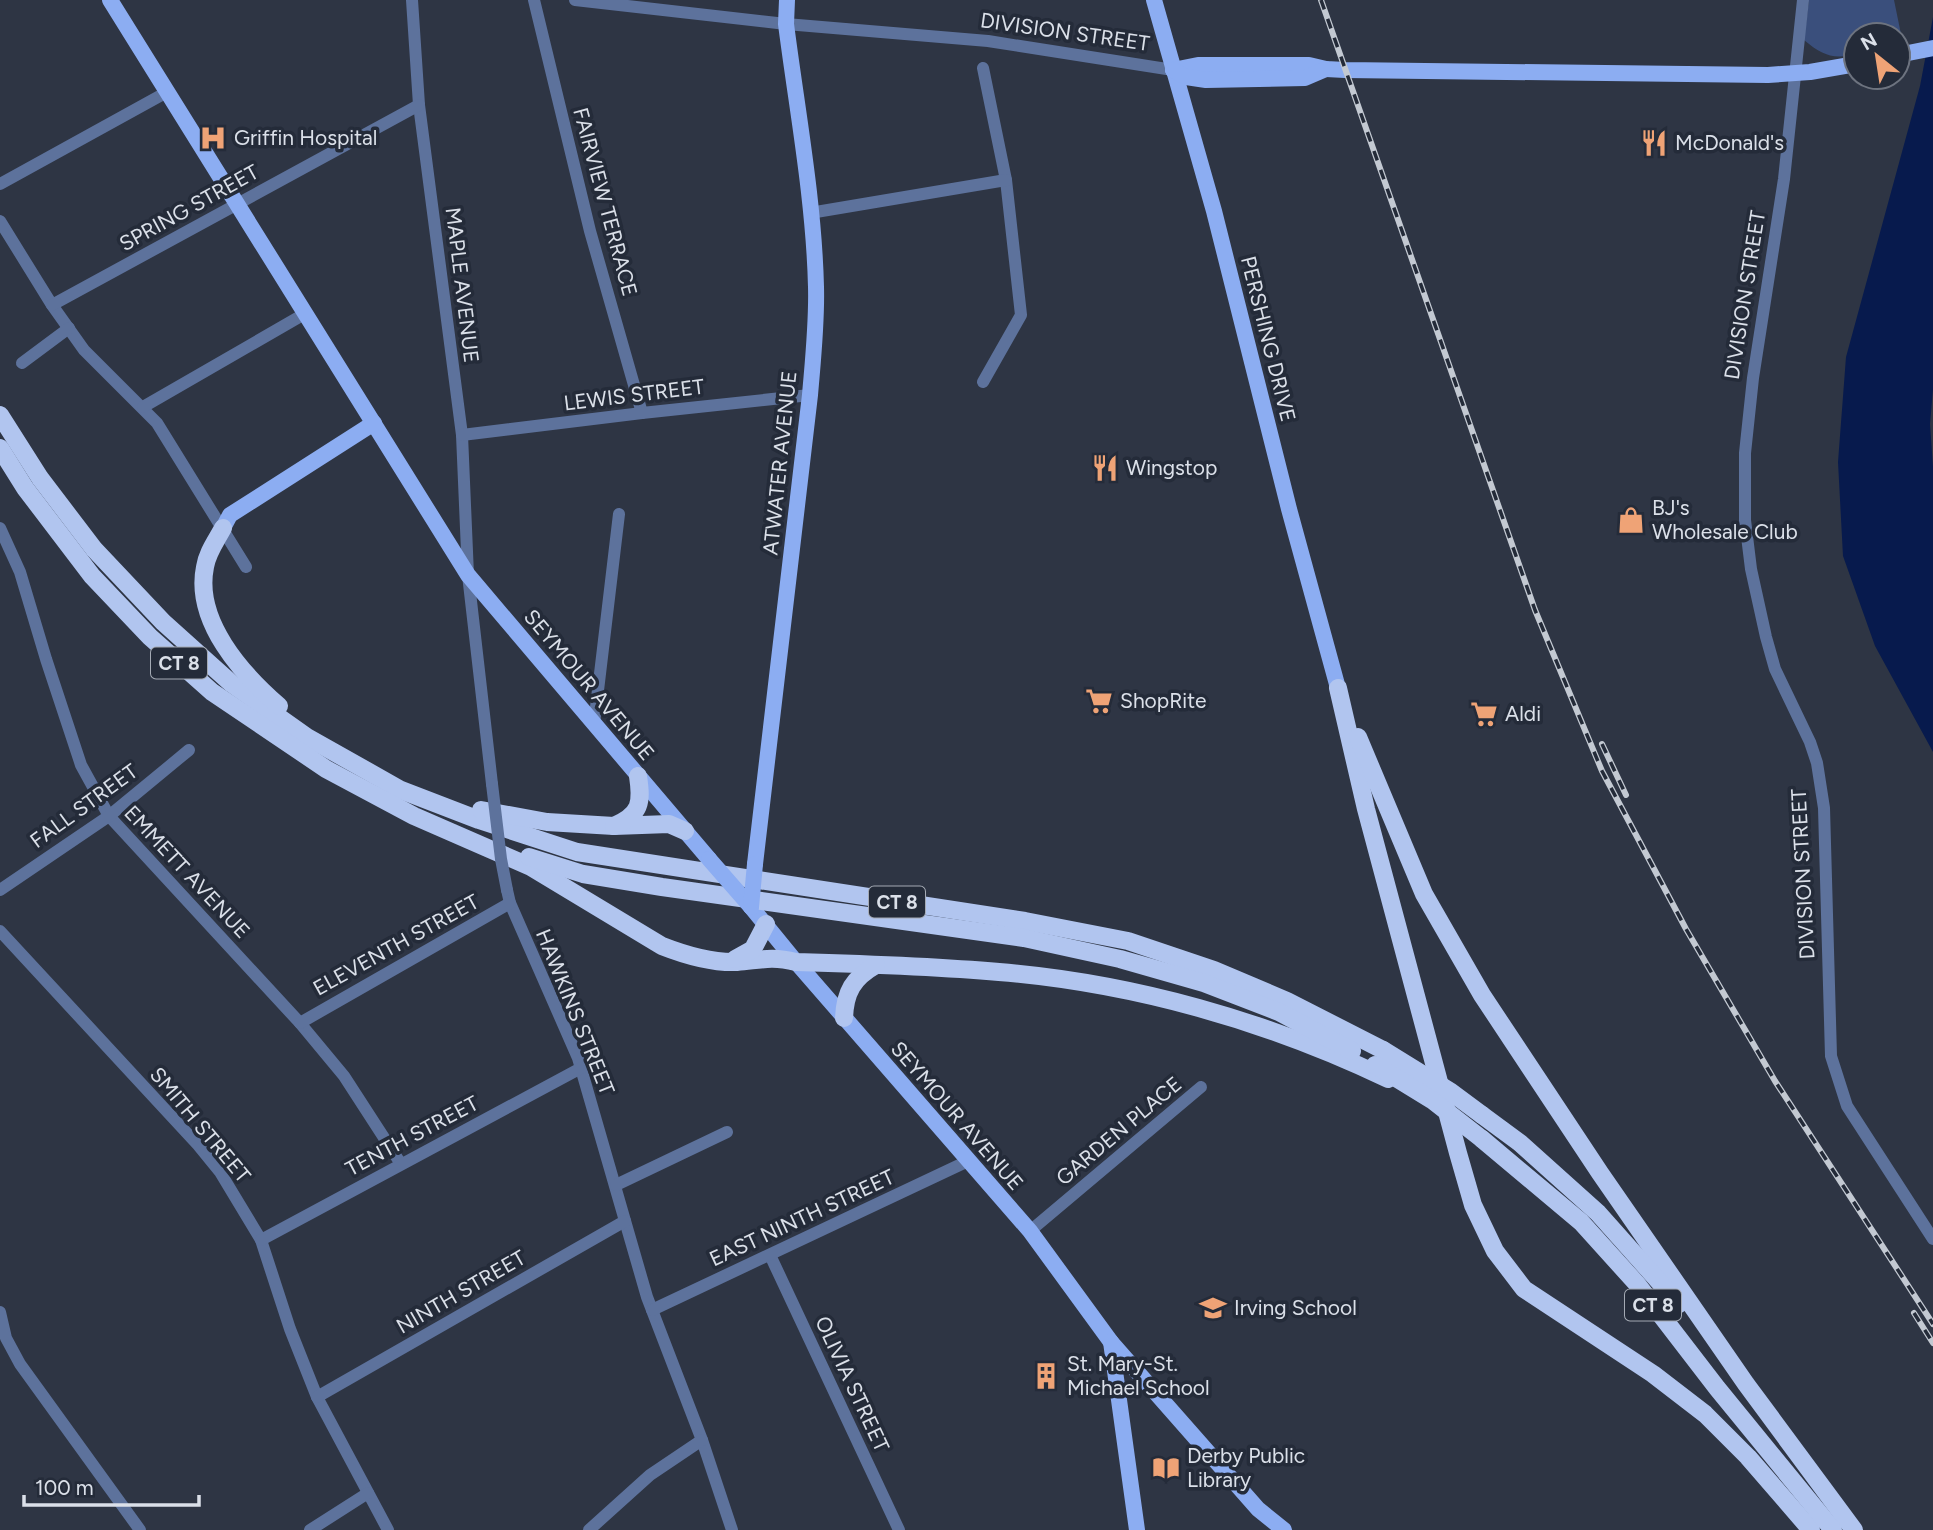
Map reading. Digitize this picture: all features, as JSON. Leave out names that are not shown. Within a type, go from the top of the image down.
[{"type":"highway","name":"CT 8","points":[[0,415],[55,498],[94,549],[163,622],[232,684],[307,737],[401,790],[479,820],[577,852],[1025,921],[1128,942],[1214,970],[1287,1000],[1432,1100],[1581,1222],[1637,1284],[1717,1388],[1833,1529]]},
{"type":"highway","name":"CT 8","points":[[0,448],[25,488],[92,576],[182,667],[244,715],[326,769],[414,816],[510,852],[583,874],[1024,938],[1121,959],[1204,984],[1279,1012],[1377,1062],[1451,1092],[1520,1143],[1598,1213],[1746,1384],[1854,1530]]},
{"type":"highway","points":[[223,528],[206,560],[204,571],[205,600],[210,617],[222,640],[247,673],[307,737]]},
{"type":"highway","points":[[1338,688],[1424,894],[1482,995],[1600,1173],[1746,1384]]},
{"type":"highway","points":[[1338,688],[1366,809],[1458,1153],[1473,1205],[1494,1251],[1524,1289],[1653,1374],[1705,1414],[1748,1457],[1805,1524]]},
{"type":"highway","points":[[614,826],[636,813],[640,798],[638,776]]},
{"type":"highway","points":[[401,790],[511,817],[614,826],[669,824],[685,831]]},
{"type":"highway","points":[[414,816],[531,867],[662,946],[698,958],[725,961],[771,958],[796,962],[1001,972],[1102,986],[1215,1012],[1310,1044],[1377,1062]]},
{"type":"highway","points":[[725,961],[741,956],[753,948],[758,915]]},
{"type":"highway","points":[[844,1018],[845,1002],[852,982],[877,965]]},
{"type":"main road","name":"SEYMOUR AVENUE","points":[[110,0],[468,575],[796,962],[1030,1231],[1111,1342],[1258,1509],[1284,1530]]},
{"type":"main road","name":"ATWATER AVENUE","points":[[758,915],[755,864],[810,395],[816,286],[810,213],[786,24],[787,0]]},
{"type":"main road","name":"PERSHING DRIVE","points":[[1154,0],[1214,211],[1289,509],[1338,688]]},
{"type":"main road","points":[[1912,52],[1933,48]]},
{"type":"main road","name":"DIVISION STREET","points":[[1173,70],[1186,77],[1206,80],[1297,79],[1326,69],[1794,74],[1842,66]]},
{"type":"main road","points":[[223,528],[230,515],[374,423]]},
{"type":"main road","points":[[1111,1342],[1136,1530]]},
{"type":"street","name":"MAPLE AVENUE","points":[[412,0],[419,105],[462,435],[468,575]]},
{"type":"street","name":"FAIRVIEW TERRACE","points":[[534,0],[590,231],[642,412]]},
{"type":"street","name":"DIVISION STREET","points":[[575,0],[786,24],[988,41],[1173,70]]},
{"type":"street","points":[[1794,74],[1803,0]]},
{"type":"street","points":[[983,68],[1006,180],[1021,315],[983,382]]},
{"type":"street","name":"DIVISION STREET","points":[[1794,74],[1784,179],[1753,378],[1745,453],[1745,520],[1751,569],[1775,669],[1810,742],[1817,763],[1822,797],[1831,1056],[1847,1106],[1933,1239]]},
{"type":"street","points":[[0,184],[167,92]]},
{"type":"street","name":"SPRING STREET","points":[[52,305],[419,105]]},
{"type":"street","points":[[810,213],[1006,180]]},
{"type":"street","points":[[0,221],[52,305],[89,355],[157,423],[246,567]]},
{"type":"street","points":[[143,407],[306,313]]},
{"type":"street","points":[[22,363],[69,328]]},
{"type":"street","name":"LEWIS STREET","points":[[462,435],[642,412],[810,395]]},
{"type":"street","points":[[594,724],[619,514]]},
{"type":"street","name":"EMMETT AVENUE","points":[[0,528],[20,572],[81,765],[109,816],[300,1023],[344,1076],[401,1164]]},
{"type":"street","name":"HAWKINS STREET","points":[[468,575],[500,859],[510,903],[581,1068],[652,1310],[702,1440],[732,1530]]},
{"type":"street","name":"FALL STREET","points":[[0,890],[109,816],[189,750]]},
{"type":"street","name":"ELEVENTH STREET","points":[[300,1023],[510,903]]},
{"type":"street","name":"SMITH STREET","points":[[0,931],[220,1172],[261,1240],[290,1329],[317,1397],[388,1530]]},
{"type":"street","name":"TENTH STREET","points":[[261,1240],[581,1068]]},
{"type":"street","name":"GARDEN PLACE","points":[[1030,1231],[1201,1087]]},
{"type":"street","points":[[616,1185],[727,1132]]},
{"type":"street","name":"EAST NINTH STREET","points":[[652,1310],[968,1161]]},
{"type":"street","name":"NINTH STREET","points":[[317,1397],[625,1221]]},
{"type":"street","name":"OLIVIA STREET","points":[[770,1255],[899,1530]]},
{"type":"street","points":[[0,1312],[6,1338],[20,1364],[140,1530]]},
{"type":"street","points":[[589,1530],[650,1475],[702,1440]]},
{"type":"street","points":[[310,1530],[368,1493]]},
{"type":"shaded area","points":[[1809,0],[1894,0],[1898,21],[1842,21],[1842,56],[1822,53],[1804,40]]},
{"type":"shaded area","points":[[1933,17],[1933,389],[1930,424],[1933,467],[1933,752],[1875,646],[1843,556],[1838,462],[1846,357],[1920,86]]},
{"type":"railway","points":[[1321,0],[1535,610],[1602,771],[1686,929],[1775,1081],[1933,1324]]},
{"type":"railway","points":[[1602,744],[1626,795]]},
{"type":"railway","points":[[1914,1313],[1933,1343]]},
{"type":"place","name":"Griffin Hospital","points":[[213,138]]},
{"type":"place","name":"McDonald's","points":[[1654,143]]},
{"type":"place","name":"Wingstop","points":[[1105,468]]},
{"type":"place","name":"BJ's Wholesale Club","points":[[1631,520]]},
{"type":"place","name":"ShopRite","points":[[1099,701]]},
{"type":"place","name":"Aldi","points":[[1484,714]]},
{"type":"place","name":"Irving School","points":[[1213,1308]]},
{"type":"place","name":"St. Mary-St. Michael School","points":[[1046,1376]]},
{"type":"place","name":"Derby Public Library","points":[[1166,1468]]}]
